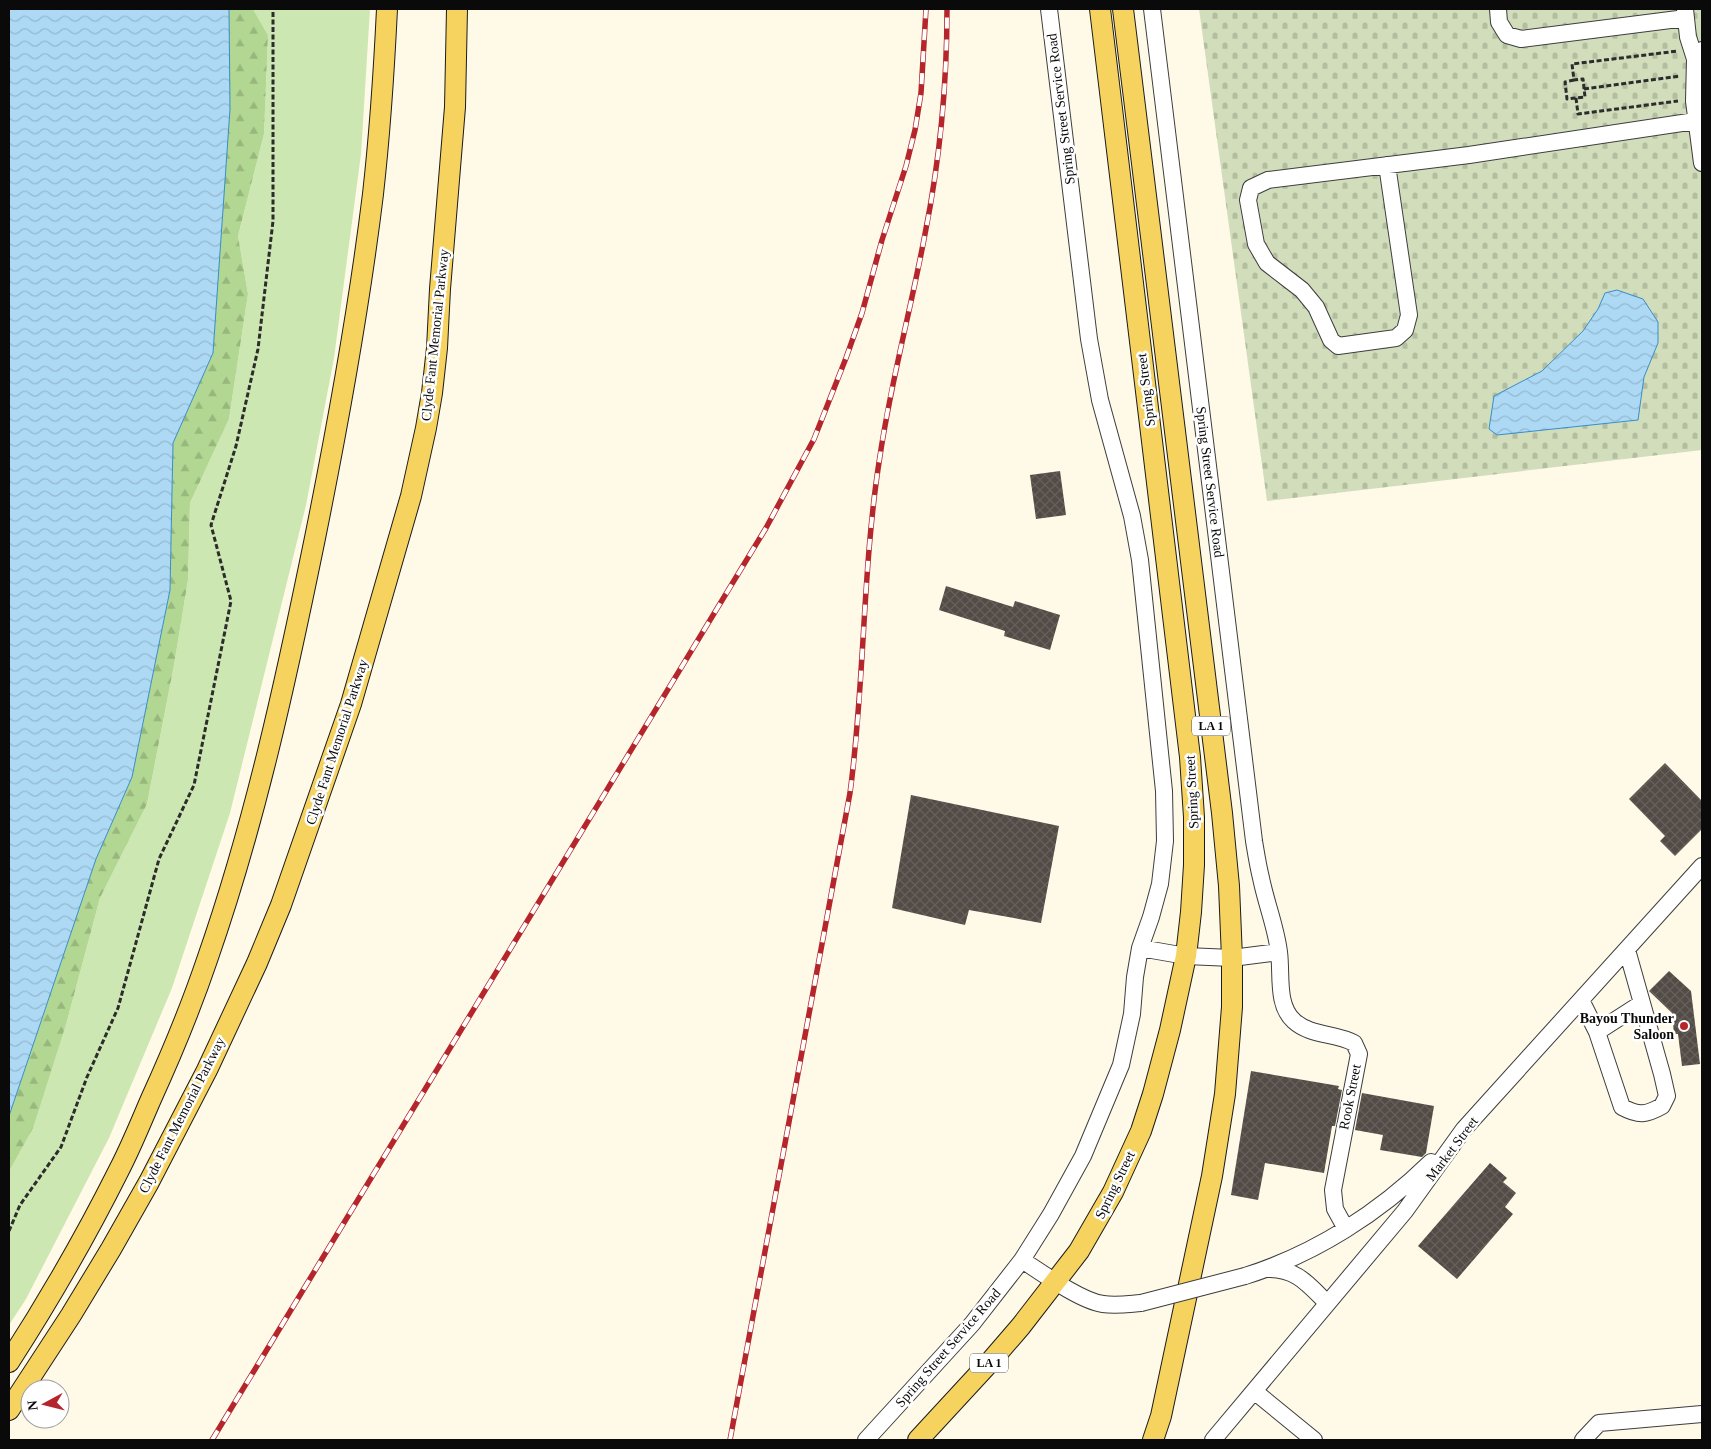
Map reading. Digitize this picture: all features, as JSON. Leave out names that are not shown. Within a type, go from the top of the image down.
[{"type":"main road","points":[[9,1362],[78,1249],[124,1159],[170,1057],[207,962],[247,831],[271,740],[299,617],[349,360],[373,193],[382,98],[387,9]]},
{"type":"main road","name":"Clyde Fant Memorial Parkway","points":[[9,1410],[71,1315],[111,1249],[149,1182],[206,1070],[276,920],[350,704],[411,496],[432,393],[453,134],[457,9]]},
{"type":"main road","name":"Spring Street","points":[[918,1440],[990,1362],[1079,1251],[1097,1222],[1124,1170],[1141,1131],[1170,1030],[1186,956],[1192,912],[1194,817],[1190,757],[1100,9]]},
{"type":"main road","name":"Spring Street","points":[[1123,9],[1222,812],[1229,886],[1232,958],[1232,1007],[1225,1094],[1219,1135],[1161,1416],[1154,1440]]},
{"type":"street","name":"Spring Street Service Road","points":[[866,1440],[972,1324],[1022,1260],[1051,1214],[1083,1156],[1121,1064],[1132,1014],[1140,948],[1160,884],[1165,841],[1164,790],[1140,560],[1132,516],[1100,400],[1089,339],[1049,9]]},
{"type":"street","name":"Spring Street Service Road","points":[[1152,9],[1254,840],[1260,877],[1276,933],[1279,952]]},
{"type":"street","points":[[1498,9],[1499,22],[1507,35],[1521,39],[1686,14],[1696,58],[1694,99],[1700,121],[1702,163]]},
{"type":"street","points":[[1387,165],[1409,316],[1405,330],[1396,338],[1338,346],[1331,340],[1316,307],[1302,290],[1267,263],[1256,244],[1248,200],[1251,188],[1268,180],[1387,165],[1469,155],[1700,121]]},
{"type":"street","name":"Market Street","points":[[1213,1440],[1405,1211],[1464,1129],[1702,866]]},
{"type":"street","points":[[1140,948],[1186,956],[1232,958],[1279,952]]},
{"type":"street","points":[[1581,1000],[1596,1032],[1622,1108],[1636,1115],[1651,1112],[1662,1106],[1667,1096],[1627,950]]},
{"type":"street","name":"Rook Street","points":[[1279,952],[1282,995],[1289,1016],[1295,1023],[1307,1029],[1347,1039],[1354,1043],[1359,1054],[1333,1190],[1336,1209],[1346,1229]]},
{"type":"street","points":[[1596,1032],[1642,1003]]},
{"type":"street","points":[[1022,1260],[1088,1300],[1119,1306],[1141,1303],[1245,1276],[1265,1270],[1306,1251],[1379,1208],[1408,1185],[1464,1129]]},
{"type":"street","points":[[1265,1270],[1279,1269],[1292,1272],[1304,1280],[1327,1303]]},
{"type":"street","points":[[1254,1391],[1314,1440]]},
{"type":"street","points":[[1583,1440],[1599,1422],[1702,1414]]},
{"type":"path","points":[[9,1230],[20,1205],[61,1147],[87,1077],[118,1008],[159,859],[194,785],[231,601],[211,525],[236,446],[258,349],[273,221],[273,9]]},
{"type":"path","points":[[1574,80],[1572,64],[1696,58]]},
{"type":"path","points":[[1584,89],[1696,58]]},
{"type":"path","points":[[1574,80],[1583,80],[1585,97],[1567,99],[1565,82],[1574,80]]},
{"type":"path","points":[[1576,98],[1578,114],[1694,99]]},
{"type":"green space","points":[[228,9],[253,9],[268,35],[264,134],[238,236],[248,294],[229,419],[190,503],[188,580],[174,665],[147,804],[100,898],[67,1021],[33,1128],[9,1171],[9,1116],[96,859],[132,777],[170,590],[173,443],[213,353]]},
{"type":"green space","points":[[253,9],[370,9],[361,154],[334,358],[306,505],[230,813],[172,988],[109,1138],[26,1299],[9,1325],[9,1170],[67,1021],[100,898],[147,804],[174,665],[188,580],[190,503],[229,419],[248,294],[238,236],[264,134],[268,35]]},
{"type":"green space","points":[[1199,9],[1702,9],[1702,450],[1267,501]]},
{"type":"water","points":[[9,9],[229,9],[230,109],[213,353],[173,443],[170,590],[132,777],[96,859],[9,1116]]},
{"type":"water","points":[[1617,290],[1643,299],[1658,322],[1658,343],[1644,377],[1638,420],[1497,435],[1489,429],[1494,396],[1542,371],[1583,331],[1598,309],[1605,293]]},
{"type":"building","points":[[1060,471],[1066,515],[1036,519],[1030,475]]},
{"type":"building","points":[[946,586],[1013,607],[1015,601],[1060,615],[1050,650],[1004,636],[1005,631],[939,610]]},
{"type":"building","points":[[1665,763],[1702,801],[1702,829],[1675,856],[1660,841],[1665,836],[1629,799]]},
{"type":"building","points":[[911,795],[1059,826],[1041,923],[969,910],[965,925],[892,908]]},
{"type":"building","name":"Bayou Thunder Saloon","points":[[1669,971],[1691,991],[1700,1064],[1682,1066],[1678,1034],[1674,1034],[1672,1013],[1649,991]]},
{"type":"building","points":[[1251,1071],[1339,1086],[1338,1089],[1342,1090],[1335,1126],[1332,1126],[1324,1173],[1265,1163],[1258,1200],[1231,1195]]},
{"type":"building","points":[[1362,1093],[1434,1106],[1426,1153],[1422,1157],[1380,1150],[1383,1135],[1355,1130]]},
{"type":"building","points":[[1490,1163],[1507,1178],[1503,1182],[1516,1193],[1505,1207],[1513,1214],[1457,1279],[1418,1246]]},
{"type":"railway","points":[[212,1440],[766,528],[814,439],[862,313],[882,240],[906,166],[915,130],[921,93],[926,9]]},
{"type":"railway","points":[[730,1440],[850,793],[855,751],[874,498],[890,400],[935,178],[946,66],[947,9]]},
{"type":"place","name":"Bayou Thunder Saloon","points":[[1684,1026]]}]
